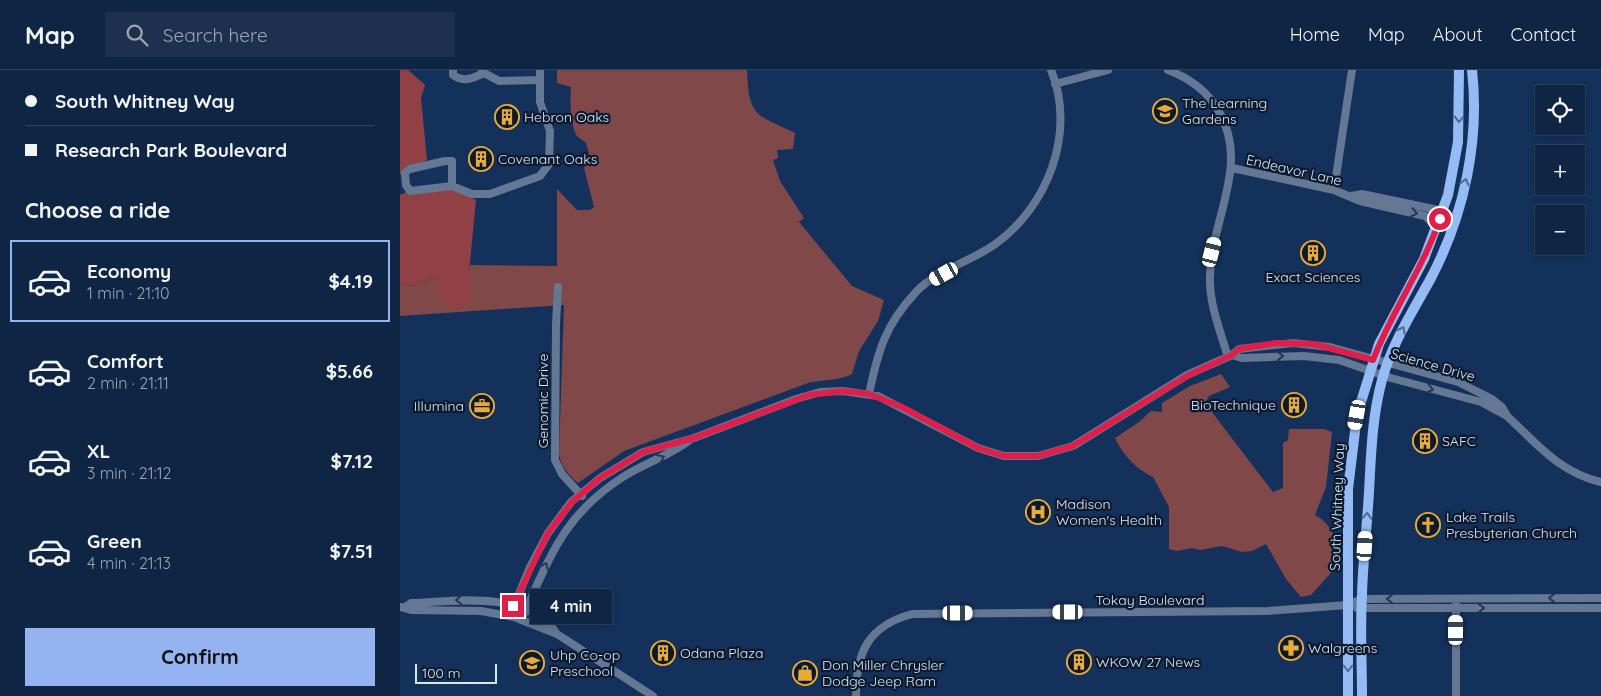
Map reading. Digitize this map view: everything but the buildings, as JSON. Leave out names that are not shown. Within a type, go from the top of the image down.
[{"type":"main road","name":"South Whitney Way","points":[[1348,696],[1350,463],[1357,415],[1372,365],[1387,328],[1424,259],[1443,211],[1458,142],[1459,70]]},
{"type":"main road","name":"South Whitney Way","points":[[1362,696],[1362,604],[1374,427],[1383,375],[1397,340],[1431,277],[1452,230],[1468,172],[1474,106],[1472,70]]},
{"type":"main road","points":[[1431,277],[1433,256],[1447,216],[1443,211]]},
{"type":"street","points":[[453,70],[453,75],[458,79],[470,79],[483,72],[499,81],[540,80]]},
{"type":"street","points":[[452,186],[452,160],[410,169],[405,173],[406,185],[410,191],[452,186],[472,194],[490,194],[540,176],[548,164],[550,131],[540,102],[540,70]]},
{"type":"street","points":[[869,394],[884,336],[905,304],[918,290],[1005,236],[1025,217],[1041,194],[1052,169],[1059,138],[1056,84],[1051,70]]},
{"type":"street","points":[[1056,84],[1108,70]]},
{"type":"street","points":[[1168,70],[1195,84],[1216,106],[1229,136],[1232,168],[1212,252],[1210,275],[1213,306],[1230,356]]},
{"type":"street","points":[[1334,190],[1352,70]]},
{"type":"street","name":"Endeavor Lane","points":[[1232,168],[1334,190],[1351,196],[1360,202],[1425,216],[1432,222],[1436,231]]},
{"type":"street","name":"Endeavor Lane","points":[[1351,196],[1362,194],[1443,211]]},
{"type":"street","name":"Genomic Drive","points":[[558,287],[555,460],[562,474],[589,502]]},
{"type":"street","points":[[510,616],[548,533],[580,494],[631,458],[668,444],[694,438],[809,395],[843,391],[869,394],[902,407],[978,448],[1004,456],[1038,456],[1073,446],[1187,376],[1230,356],[1239,349],[1293,343],[1330,347],[1372,365]]},
{"type":"street","points":[[1230,356],[1242,358],[1324,357],[1372,365]]},
{"type":"street","name":"Science Drive","points":[[1372,365],[1388,364],[1458,382],[1474,389],[1502,407],[1507,416]]},
{"type":"street","name":"Science Drive","points":[[1372,365],[1383,375],[1481,402],[1507,416],[1562,466],[1580,476],[1601,482]]},
{"type":"street","points":[[521,620],[559,537],[589,502],[625,475],[672,454],[694,438]]},
{"type":"street","points":[[1456,598],[1456,696]]},
{"type":"street","name":"Tokay Boulevard","points":[[856,696],[858,664],[865,644],[879,628],[892,620],[912,614],[1268,612],[1456,598],[1601,598]]},
{"type":"street","points":[[402,607],[411,603],[466,599],[492,601],[525,610],[553,626],[558,634]]},
{"type":"street","name":"Tokay Boulevard","points":[[1362,604],[1456,608],[1601,608]]},
{"type":"street","points":[[402,607],[412,610],[481,610],[510,616],[558,634],[653,696]]},
{"type":"shaded area","points":[[400,70],[408,70],[425,85],[421,98],[427,160],[400,174]]},
{"type":"shaded area","points":[[557,70],[747,70],[750,97],[757,112],[771,122],[795,133],[793,149],[777,150],[778,158],[773,160],[780,181],[804,218],[799,222],[852,286],[884,300],[878,321],[859,351],[852,374],[837,379],[808,383],[624,451],[578,483],[565,470],[559,453],[564,305],[400,316],[400,283],[412,286],[436,277],[469,273],[470,265],[557,266],[557,189],[577,210],[590,210],[594,207],[584,168],[589,153],[586,143],[577,136],[573,126],[571,87],[557,83]]},
{"type":"shaded area","points":[[441,184],[476,200],[469,273],[471,303],[454,310],[436,292],[436,277],[412,286],[400,283],[400,195],[420,186]]},
{"type":"shaded area","points":[[1221,374],[1230,387],[1209,396],[1205,403],[1273,492],[1283,488],[1283,443],[1288,440],[1289,429],[1324,429],[1332,432],[1326,487],[1315,515],[1331,529],[1339,550],[1339,558],[1338,565],[1311,595],[1301,597],[1286,579],[1266,544],[1252,551],[1242,552],[1222,546],[1200,550],[1192,548],[1178,551],[1169,549],[1169,507],[1153,477],[1131,461],[1115,438],[1139,422],[1151,411],[1162,412],[1162,403],[1190,386]]},
{"type":"place","name":"The Learning Gardens","points":[[1165,111]]},
{"type":"place","name":"Hebron Oaks","points":[[507,117]]},
{"type":"place","name":"Covenant Oaks","points":[[481,159]]},
{"type":"place","name":"Exact Sciences","points":[[1313,253]]},
{"type":"place","name":"BioTechnique","points":[[1294,405]]},
{"type":"place","name":"Illumina","points":[[482,406]]},
{"type":"place","name":"SAFC","points":[[1425,441]]},
{"type":"place","name":"Madison Women's Health","points":[[1038,512]]},
{"type":"place","name":"Lake Trails Presbyterian Church","points":[[1428,525]]},
{"type":"place","name":"Walgreens","points":[[1291,648]]},
{"type":"place","name":"Odana Plaza","points":[[663,653]]},
{"type":"place","name":"WKOW 27 News","points":[[1079,662]]},
{"type":"place","name":"Uhp Co-op Preschool","points":[[532,663]]},
{"type":"place","name":"Don Miller Chrysler Dodge Jeep Ram","points":[[805,673]]},
{"type":"route","points":[[513,606],[539,550],[560,515],[580,494],[600,478],[643,452],[694,438],[809,395],[820,392],[843,391],[878,396],[978,448],[1004,456],[1024,457],[1050,454],[1073,446],[1187,376],[1232,355],[1239,349],[1276,343],[1314,344],[1373,360],[1387,328],[1424,259],[1440,219]]}]
